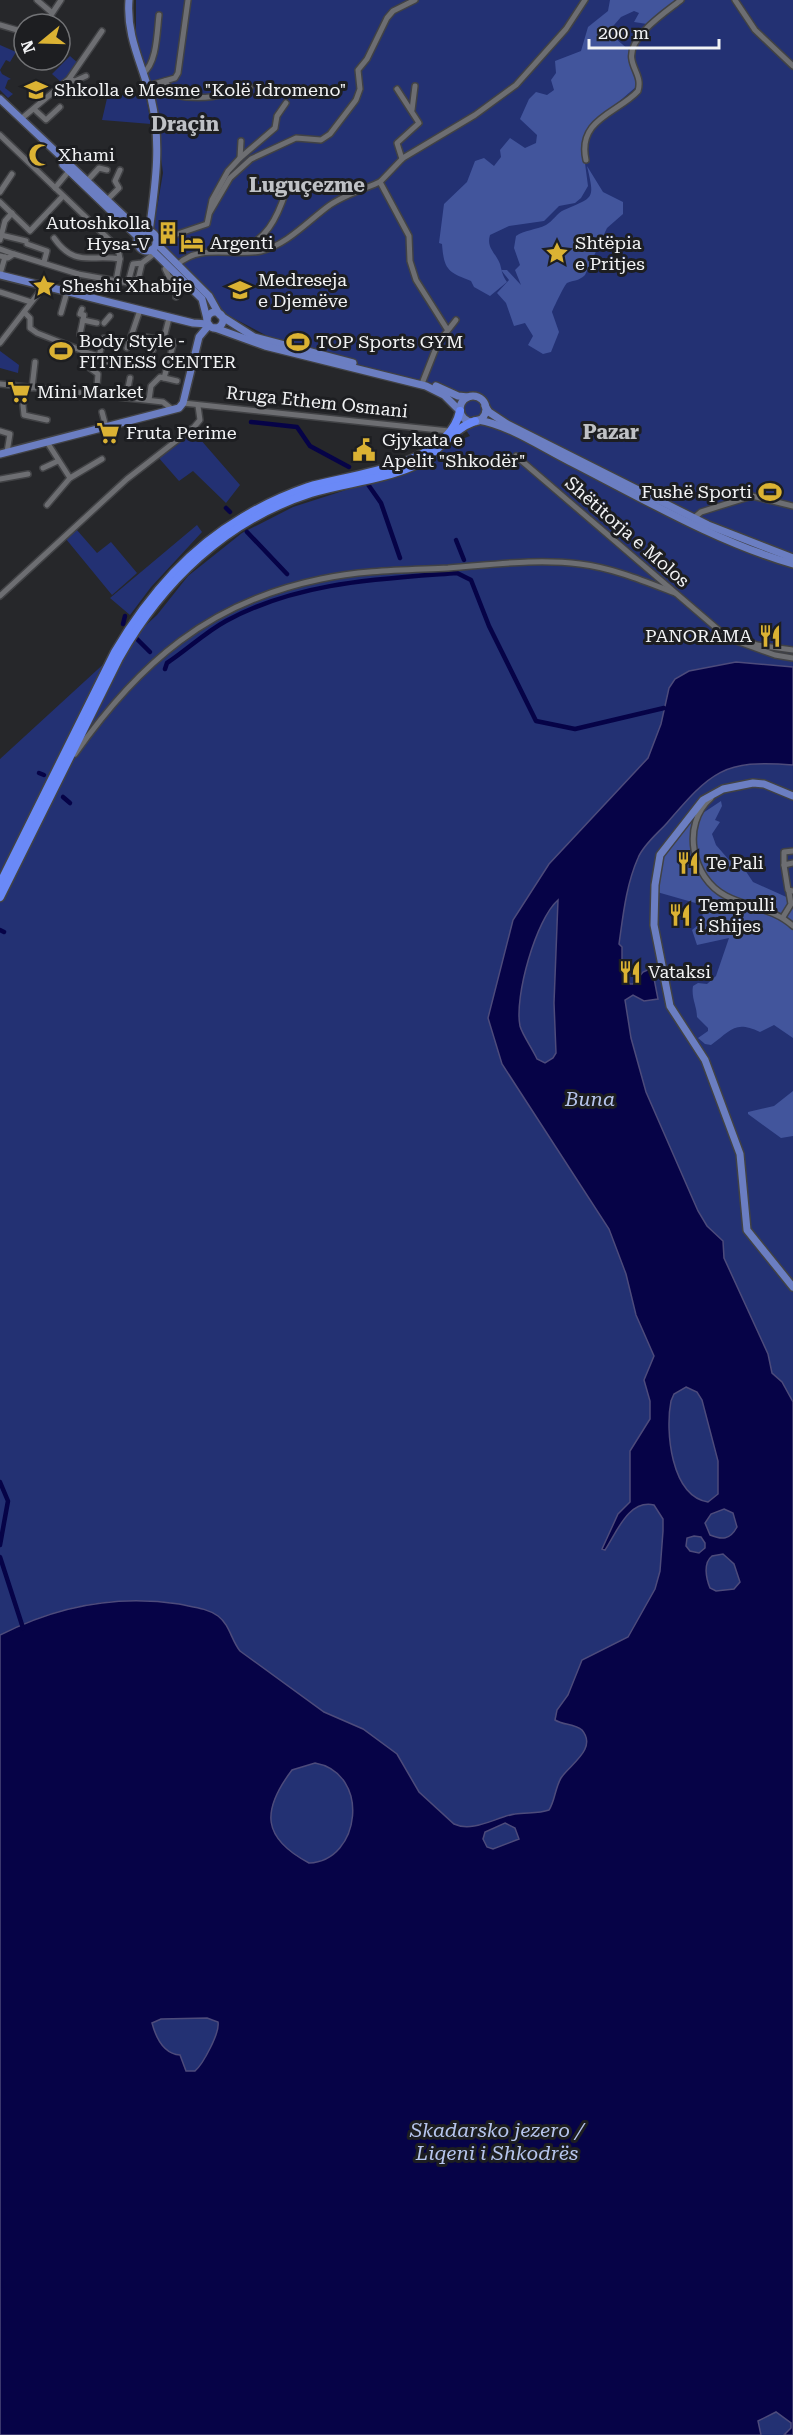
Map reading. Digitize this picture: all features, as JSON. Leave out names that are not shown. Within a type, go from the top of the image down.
[{"type":"highway","points":[[0,897],[129,640],[163,592],[197,558],[243,524],[276,507],[331,487],[412,466],[431,456],[452,432],[460,411]]},
{"type":"highway","points":[[0,884],[115,652],[135,620],[180,565],[226,528],[274,501],[309,487],[412,459],[429,450],[452,432],[476,421]]},
{"type":"main road","points":[[129,0],[130,38],[147,86],[154,117],[158,166],[140,248],[155,247]]},
{"type":"main road","points":[[0,101],[69,171],[143,234]]},
{"type":"main road","points":[[0,101],[209,296],[220,315],[221,325],[198,324],[169,318],[0,275]]},
{"type":"main road","points":[[155,247],[182,281],[202,298],[210,324]]},
{"type":"main road","points":[[3,453],[173,410],[183,403],[181,383],[187,359],[201,333],[210,324],[212,313],[220,315],[255,337],[278,345],[423,381],[458,396],[480,399],[489,412],[507,424],[693,518],[746,542],[793,558]]},
{"type":"main road","points":[[210,324],[265,346],[426,386],[444,394],[465,419],[492,423],[724,539],[793,564]]},
{"type":"main road","points":[[460,411],[460,405],[468,397]]},
{"type":"main road","points":[[476,421],[482,417],[485,406]]},
{"type":"main road","points":[[793,796],[758,783],[716,791],[698,804],[660,855],[655,885],[655,938],[670,1006],[706,1064],[740,1154],[746,1228],[793,1287]]},
{"type":"street","points":[[37,0],[51,12],[61,0]]},
{"type":"street","points":[[147,86],[175,78],[179,70],[188,0]]},
{"type":"street","points":[[210,212],[230,178],[252,159],[296,138],[324,140],[356,100],[360,89],[358,70],[367,59],[382,25],[393,11],[416,0]]},
{"type":"street","points":[[177,266],[186,258],[205,252],[268,249],[332,204],[380,182],[402,159],[475,115],[516,85],[566,29],[585,0]]},
{"type":"street","points":[[586,160],[585,147],[592,129],[610,110],[638,91],[639,78],[631,56],[636,41],[650,25],[681,0]]},
{"type":"street","points":[[735,0],[755,30],[793,66]]},
{"type":"street","points":[[143,73],[148,69],[153,53],[159,15]]},
{"type":"street","points":[[21,119],[69,79],[102,31]]},
{"type":"street","points":[[69,79],[75,81],[86,76]]},
{"type":"street","points":[[165,81],[174,95],[181,97],[212,99],[250,87]]},
{"type":"street","points":[[412,110],[415,86]]},
{"type":"street","points":[[398,90],[419,123],[397,143],[402,159]]},
{"type":"street","points":[[0,249],[78,274],[128,283],[133,264],[142,263],[155,247],[207,224],[211,202],[217,188],[240,158],[275,128],[276,118],[286,103]]},
{"type":"street","points":[[34,109],[46,120],[60,107]]},
{"type":"street","points":[[0,135],[118,248],[120,259],[116,281]]},
{"type":"street","points":[[240,158],[241,141]]},
{"type":"street","points":[[87,181],[99,168],[107,170]]},
{"type":"street","points":[[107,200],[119,188],[115,181],[120,170]]},
{"type":"street","points":[[55,188],[69,171]]},
{"type":"street","points":[[0,192],[12,174]]},
{"type":"street","points":[[380,182],[409,236],[410,261],[416,280],[447,329]]},
{"type":"street","points":[[234,252],[252,245],[266,233],[286,191]]},
{"type":"street","points":[[0,202],[30,231],[63,195]]},
{"type":"street","points":[[12,213],[5,221],[1,235],[47,250],[44,262]]},
{"type":"street","points":[[0,216],[5,221]]},
{"type":"street","points":[[54,238],[66,253],[72,256],[87,259],[100,256],[120,259]]},
{"type":"street","points":[[0,275],[3,256],[14,254]]},
{"type":"street","points":[[68,270],[72,256]]},
{"type":"street","points":[[61,314],[78,274]]},
{"type":"street","points":[[176,297],[182,281]]},
{"type":"street","points":[[0,343],[44,286]]},
{"type":"street","points":[[0,292],[32,302]]},
{"type":"street","points":[[80,334],[85,296]]},
{"type":"street","points":[[83,320],[101,323],[111,314],[113,304]]},
{"type":"street","points":[[127,348],[140,310]]},
{"type":"street","points":[[24,312],[30,318],[30,328],[52,339],[99,356],[107,362]]},
{"type":"street","points":[[165,339],[169,318]]},
{"type":"street","points":[[423,381],[438,342],[456,320]]},
{"type":"street","points":[[146,337],[174,342],[164,378]]},
{"type":"street","points":[[99,356],[104,338]]},
{"type":"street","points":[[51,348],[52,339]]},
{"type":"street","points":[[153,350],[156,339]]},
{"type":"street","points":[[88,352],[87,366],[98,374],[97,386]]},
{"type":"street","points":[[170,356],[187,359]]},
{"type":"street","points":[[35,362],[30,388],[23,405],[24,415],[47,420]]},
{"type":"street","points":[[149,400],[152,386],[160,377],[181,383]]},
{"type":"street","points":[[126,398],[130,378]]},
{"type":"street","points":[[0,384],[163,402],[173,410]]},
{"type":"street","name":"Rruga Ethem Osmani","points":[[183,403],[452,432]]},
{"type":"street","points":[[0,596],[127,479],[194,427],[200,420],[198,406]]},
{"type":"street","points":[[102,412],[106,427]]},
{"type":"street","points":[[0,431],[10,434],[3,453]]},
{"type":"street","points":[[47,442],[70,478]]},
{"type":"street","name":"Shëtitorja e Molos","points":[[516,456],[720,630],[738,642],[775,655],[793,658]]},
{"type":"street","points":[[47,505],[70,478],[102,459]]},
{"type":"street","points":[[43,468],[58,461]]},
{"type":"street","points":[[0,479],[28,474]]},
{"type":"street","points":[[693,518],[701,512],[752,496],[793,506]]},
{"type":"street","points":[[65,768],[119,695],[169,648],[207,622],[237,606],[301,583],[371,572],[558,562],[616,571],[675,593]]},
{"type":"street","name":"Shëtitorja e Molos","points":[[720,630],[757,645],[793,650]]},
{"type":"street","points":[[716,791],[699,809],[693,833],[695,854],[703,874],[716,890],[727,897],[783,917],[793,926]]},
{"type":"street","points":[[783,917],[791,904],[784,852],[793,851]]},
{"type":"street","points":[[784,865],[793,863]]},
{"type":"shaded area","points":[[136,0],[793,0],[793,2435],[0,2435],[0,759],[157,615],[188,576],[242,533],[293,507],[352,488],[452,445],[463,434],[462,439],[470,436],[435,384],[292,349],[216,309],[153,231],[163,173],[153,97],[136,38]]},
{"type":"shaded area","points":[[610,0],[676,0],[647,24],[634,22],[639,13],[634,11],[621,17],[608,32],[629,50],[629,59],[637,86],[592,125],[583,148],[588,186],[581,198],[575,203],[559,206],[544,221],[509,226],[490,235],[490,247],[507,282],[490,296],[474,287],[471,281],[452,272],[446,265],[442,244],[439,243],[444,204],[467,182],[475,161],[484,158],[494,166],[501,157],[500,150],[510,138],[525,148],[536,143],[537,135],[520,119],[529,99],[536,92],[547,95],[554,90],[551,80],[556,73],[555,61],[581,51],[588,27],[608,11]]},
{"type":"shaded area","points":[[0,45],[12,50],[12,59],[10,62],[6,60],[0,70]]},
{"type":"shaded area","points":[[72,58],[79,64],[71,75],[61,82],[52,74],[72,72]]},
{"type":"shaded area","points":[[0,70],[2,74],[11,79],[8,80],[5,88],[13,94],[8,98],[0,90]]},
{"type":"shaded area","points":[[108,94],[146,97],[151,124],[102,120]]},
{"type":"shaded area","points":[[587,166],[603,192],[623,202],[623,214],[607,228],[585,275],[567,283],[564,288],[552,312],[559,332],[551,352],[543,354],[528,345],[533,336],[525,323],[514,326],[506,303],[497,293],[509,280],[501,270],[507,270],[521,285],[515,270],[520,265],[514,248],[516,236],[546,225],[562,211],[587,199],[590,196],[591,185]]},
{"type":"shaded area","points":[[0,351],[19,365],[18,373],[0,368]]},
{"type":"shaded area","points":[[193,431],[240,485],[226,503],[193,471],[179,481],[158,457]]},
{"type":"shaded area","points":[[197,525],[202,532],[151,587],[130,615],[110,598]]},
{"type":"shaded area","points":[[76,529],[97,553],[111,542],[137,573],[112,595],[66,539]]},
{"type":"shaded area","points":[[721,801],[722,806],[715,820],[720,822],[712,834],[716,845],[729,860],[741,864],[753,882],[793,900],[793,1038],[774,1025],[760,1032],[738,1027],[711,1045],[705,1044],[698,1038],[708,1031],[708,1028],[697,1017],[693,986],[698,983],[707,984],[716,976],[729,938],[697,945],[692,930],[702,922],[703,908],[699,904],[657,892],[661,858],[691,821]]},
{"type":"shaded area","points":[[793,1091],[793,1136],[781,1138],[748,1114],[748,1112],[774,1106]]},
{"type":"water","name":"Skadarsko jezero / Liqeni i Shkodrës","points":[[736,662],[793,667],[793,765],[750,764],[734,767],[720,773],[695,792],[640,853],[628,890],[619,944],[622,947],[622,964],[630,984],[633,984],[643,972],[652,968],[658,999],[644,1001],[633,995],[625,1000],[631,1038],[646,1092],[698,1211],[707,1226],[723,1241],[724,1258],[768,1354],[772,1373],[782,1382],[793,1402],[793,2435],[784,2435],[791,2428],[791,2423],[776,2412],[758,2421],[761,2435],[0,2435],[0,1635],[65,1610],[109,1602],[155,1601],[209,1611],[225,1624],[240,1651],[324,1712],[363,1729],[397,1754],[419,1792],[454,1824],[469,1827],[515,1814],[549,1810],[561,1778],[587,1744],[582,1730],[555,1720],[557,1710],[568,1695],[582,1660],[628,1637],[655,1589],[660,1571],[663,1519],[654,1505],[637,1507],[630,1512],[605,1550],[602,1549],[618,1514],[630,1502],[630,1451],[650,1419],[650,1401],[644,1380],[654,1356],[636,1315],[626,1274],[609,1229],[502,1064],[488,1018],[513,920],[549,864],[648,758],[661,724],[669,688],[675,679],[689,671]],"holes":[[[558,900],[554,1003],[556,1053],[545,1063],[537,1059],[523,1033],[519,1013],[528,959],[542,924]],[[686,1387],[697,1392],[702,1400],[718,1461],[718,1494],[708,1502],[696,1497],[686,1488],[678,1475],[670,1445],[671,1401],[674,1394]],[[724,1509],[733,1513],[737,1527],[729,1537],[718,1538],[710,1535],[705,1523],[711,1514]],[[694,1536],[701,1537],[705,1543],[705,1548],[699,1553],[690,1551],[686,1546],[687,1538]],[[723,1554],[734,1564],[740,1582],[734,1589],[716,1591],[710,1588],[706,1571],[712,1556]],[[315,1763],[333,1770],[345,1783],[351,1799],[352,1816],[349,1833],[340,1848],[326,1859],[309,1863],[282,1844],[275,1833],[271,1822],[271,1811],[282,1785],[292,1770]],[[505,1823],[515,1828],[519,1839],[493,1849],[487,1847],[483,1839],[485,1832]],[[207,2018],[218,2022],[218,2027],[210,2048],[198,2067],[195,2071],[186,2071],[180,2055],[169,2052],[165,2048],[152,2023],[161,2019]]]},
{"type":"waterway","points":[[251,422],[297,427],[310,446],[349,467]]},
{"type":"waterway","points":[[367,483],[381,503],[400,558]]},
{"type":"waterway","points":[[226,508],[230,512]]},
{"type":"waterway","points":[[247,532],[287,574]]},
{"type":"waterway","points":[[456,540],[464,560]]},
{"type":"waterway","points":[[165,669],[167,663],[226,621],[281,598],[338,585],[457,573],[471,580],[489,626],[536,721],[575,729],[664,708]]},
{"type":"waterway","points":[[123,624],[125,616]]},
{"type":"waterway","points":[[137,639],[150,652]]},
{"type":"waterway","points":[[39,773],[44,775]]},
{"type":"waterway","points":[[63,797],[70,803]]},
{"type":"waterway","points":[[0,930],[4,932]]},
{"type":"waterway","points":[[0,1482],[8,1501],[0,1545]]},
{"type":"waterway","points":[[0,1557],[23,1628]]},
{"type":"place","name":"Shkolla e Mesme \"Kolë Idromeno\"","points":[[36,90]]},
{"type":"place","name":"Xhami","points":[[40,155]]},
{"type":"place","name":"Autoshkolla Hysa-V","points":[[168,233]]},
{"type":"place","name":"Argenti","points":[[192,243]]},
{"type":"place","name":"Shtëpia e Pritjes","points":[[557,253]]},
{"type":"place","name":"Sheshi Xhabije","points":[[44,286]]},
{"type":"place","name":"Medreseja e Djemëve","points":[[240,290]]},
{"type":"place","name":"TOP Sports GYM","points":[[298,342]]},
{"type":"place","name":"Body Style - FITNESS CENTER","points":[[61,351]]},
{"type":"place","name":"Mini Market","points":[[19,392]]},
{"type":"place","name":"Fruta Perime","points":[[108,433]]},
{"type":"place","name":"Gjykata e Apelit \"Shkodër\"","points":[[364,450]]},
{"type":"place","name":"Fushë Sporti","points":[[770,492]]},
{"type":"place","name":"PANORAMA","points":[[770,636]]},
{"type":"place","name":"Te Pali","points":[[688,863]]},
{"type":"place","name":"Tempulli i Shijes","points":[[680,915]]},
{"type":"place","name":"Vataksi","points":[[630,972]]},
{"type":"district","name":"Draçin","points":[[185,124]]},
{"type":"district","name":"Luguçezme","points":[[307,185]]},
{"type":"district","name":"Pazar","points":[[611,432]]},
{"type":"water label","name":"Buna","points":[[590,1099]]}]
